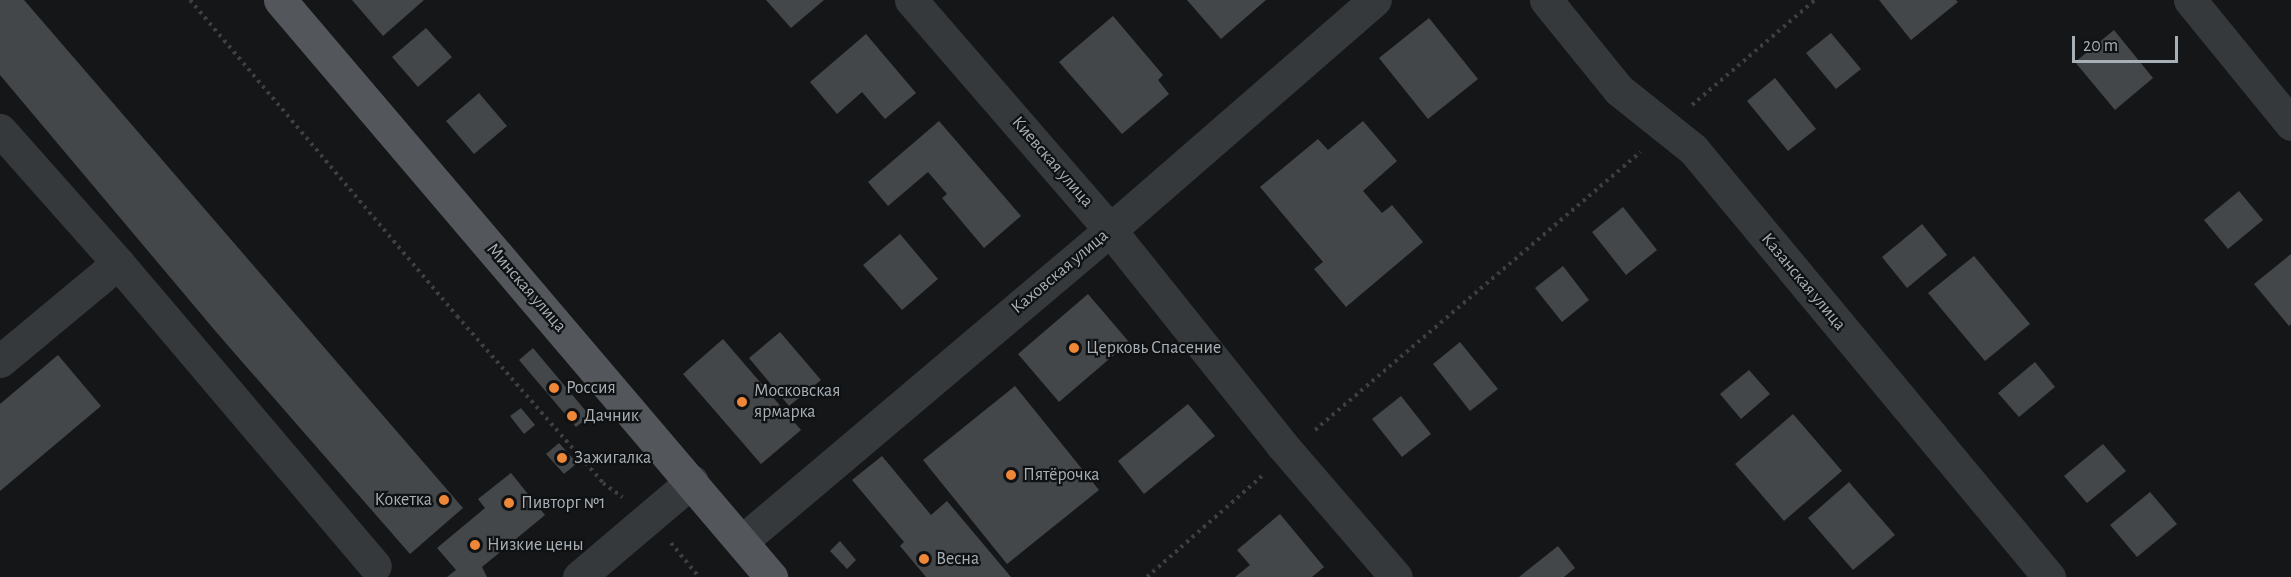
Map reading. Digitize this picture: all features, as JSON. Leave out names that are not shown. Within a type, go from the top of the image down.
[{"type":"main road","name":"Минская улица","points":[[280,0],[692,481],[771,577]]},
{"type":"street","name":"Киевская улица","points":[[911,0],[1110,230],[1288,453],[1396,577]]},
{"type":"street","name":"Каховская улица","points":[[742,541],[1110,230],[1375,0]]},
{"type":"street","name":"Казанская улица","points":[[1546,0],[1619,90],[1693,149],[2049,577]]},
{"type":"street","points":[[2190,0],[2291,124]]},
{"type":"street","points":[[0,130],[118,263],[374,573]]},
{"type":"street","points":[[0,361],[118,263]]},
{"type":"street","points":[[579,577],[692,481]]},
{"type":"path","points":[[190,0],[457,316],[603,483],[650,516],[699,577]]},
{"type":"path","points":[[1147,577],[1666,129],[1710,88],[1815,0]]},
{"type":"building","points":[[0,0],[24,0],[463,508],[410,554],[217,333],[0,75]]},
{"type":"building","points":[[352,0],[424,0],[383,36]]},
{"type":"building","points":[[766,0],[824,0],[791,28]]},
{"type":"building","points":[[1187,0],[1266,0],[1221,39]]},
{"type":"building","points":[[1879,0],[1956,0],[1958,2],[1911,40]]},
{"type":"building","points":[[1113,16],[1163,75],[1158,80],[1169,94],[1122,134],[1059,62]]},
{"type":"building","points":[[1429,18],[1478,79],[1428,119],[1379,58]]},
{"type":"building","points":[[426,28],[452,57],[418,87],[392,57]]},
{"type":"building","points":[[2114,30],[2153,78],[2115,110],[2075,62]]},
{"type":"building","points":[[1831,33],[1861,69],[1836,89],[1806,53]]},
{"type":"building","points":[[866,34],[916,93],[885,119],[862,92],[837,114],[810,82]]},
{"type":"building","points":[[1775,78],[1816,129],[1788,151],[1747,101]]},
{"type":"building","points":[[479,93],[507,126],[474,154],[446,121]]},
{"type":"building","points":[[939,121],[1021,216],[984,248],[942,198],[947,194],[928,172],[888,206],[868,182]]},
{"type":"building","points":[[1363,121],[1397,161],[1363,191],[1382,213],[1392,205],[1423,242],[1346,307],[1314,269],[1323,262],[1260,187],[1318,139],[1328,150]]},
{"type":"building","points":[[2239,191],[2263,220],[2228,249],[2204,220]]},
{"type":"building","points":[[1623,207],[1657,250],[1626,275],[1592,232]]},
{"type":"building","points":[[1922,224],[1947,255],[1907,288],[1882,257]]},
{"type":"building","points":[[900,234],[938,279],[902,310],[863,265]]},
{"type":"building","points":[[2291,254],[2291,324],[2289,326],[2254,284]]},
{"type":"building","points":[[1974,256],[2030,324],[1985,361],[1928,293]]},
{"type":"building","points":[[1563,266],[1589,300],[1562,322],[1535,288]]},
{"type":"building","name":"Церковь Спасение","points":[[1088,294],[1129,342],[1059,402],[1018,354]]},
{"type":"building","points":[[780,332],[821,380],[789,406],[749,358]]},
{"type":"building","name":"Московская ярмарка","points":[[723,339],[801,430],[761,464],[683,374]]},
{"type":"building","points":[[1460,342],[1498,389],[1470,411],[1433,364]]},
{"type":"building","name":"Россия","points":[[533,348],[590,416],[576,427],[519,360]]},
{"type":"building","points":[[58,355],[101,406],[0,491],[0,404]]},
{"type":"building","points":[[2035,362],[2055,387],[2019,417],[1998,393]]},
{"type":"building","points":[[1749,370],[1770,394],[1741,419],[1720,394]]},
{"type":"building","name":"Пятёрочка","points":[[1015,386],[1099,490],[1007,564],[923,460]]},
{"type":"building","points":[[1401,396],[1431,434],[1402,457],[1372,419]]},
{"type":"building","points":[[1188,404],[1215,436],[1144,494],[1118,461]]},
{"type":"building","points":[[521,408],[535,425],[524,434],[510,416]]},
{"type":"building","points":[[1793,414],[1842,471],[1784,521],[1735,464]]},
{"type":"building","name":"Зажигалка","points":[[559,443],[577,463],[564,474],[546,454]]},
{"type":"building","points":[[2103,444],[2126,471],[2087,503],[2064,476]]},
{"type":"building","points":[[882,456],[931,515],[947,501],[1011,577],[926,577],[900,546],[904,542],[852,480]]},
{"type":"building","points":[[511,473],[545,515],[482,567],[487,577],[447,577],[456,570],[437,548],[485,508],[478,499]]},
{"type":"building","points":[[1849,482],[1895,535],[1853,570],[1808,518]]},
{"type":"building","points":[[2150,492],[2177,524],[2137,557],[2110,525]]},
{"type":"building","points":[[1280,514],[1324,567],[1312,577],[1235,577],[1250,565],[1237,550]]},
{"type":"building","points":[[840,541],[856,560],[847,569],[830,551]]},
{"type":"building","points":[[1558,546],[1575,568],[1564,577],[1519,577]]},
{"type":"place","name":"Церковь Спасение","points":[[1074,348]]},
{"type":"place","name":"Россия","points":[[554,388]]},
{"type":"place","name":"Московская ярмарка","points":[[742,402]]},
{"type":"place","name":"Дачник","points":[[572,416]]},
{"type":"place","name":"Зажигалка","points":[[562,458]]},
{"type":"place","name":"Пятёрочка","points":[[1011,475]]},
{"type":"place","name":"Кокетка","points":[[444,500]]},
{"type":"place","name":"Пивторг №1","points":[[509,503]]},
{"type":"place","name":"Низкие цены","points":[[475,545]]},
{"type":"place","name":"Весна","points":[[924,559]]}]
